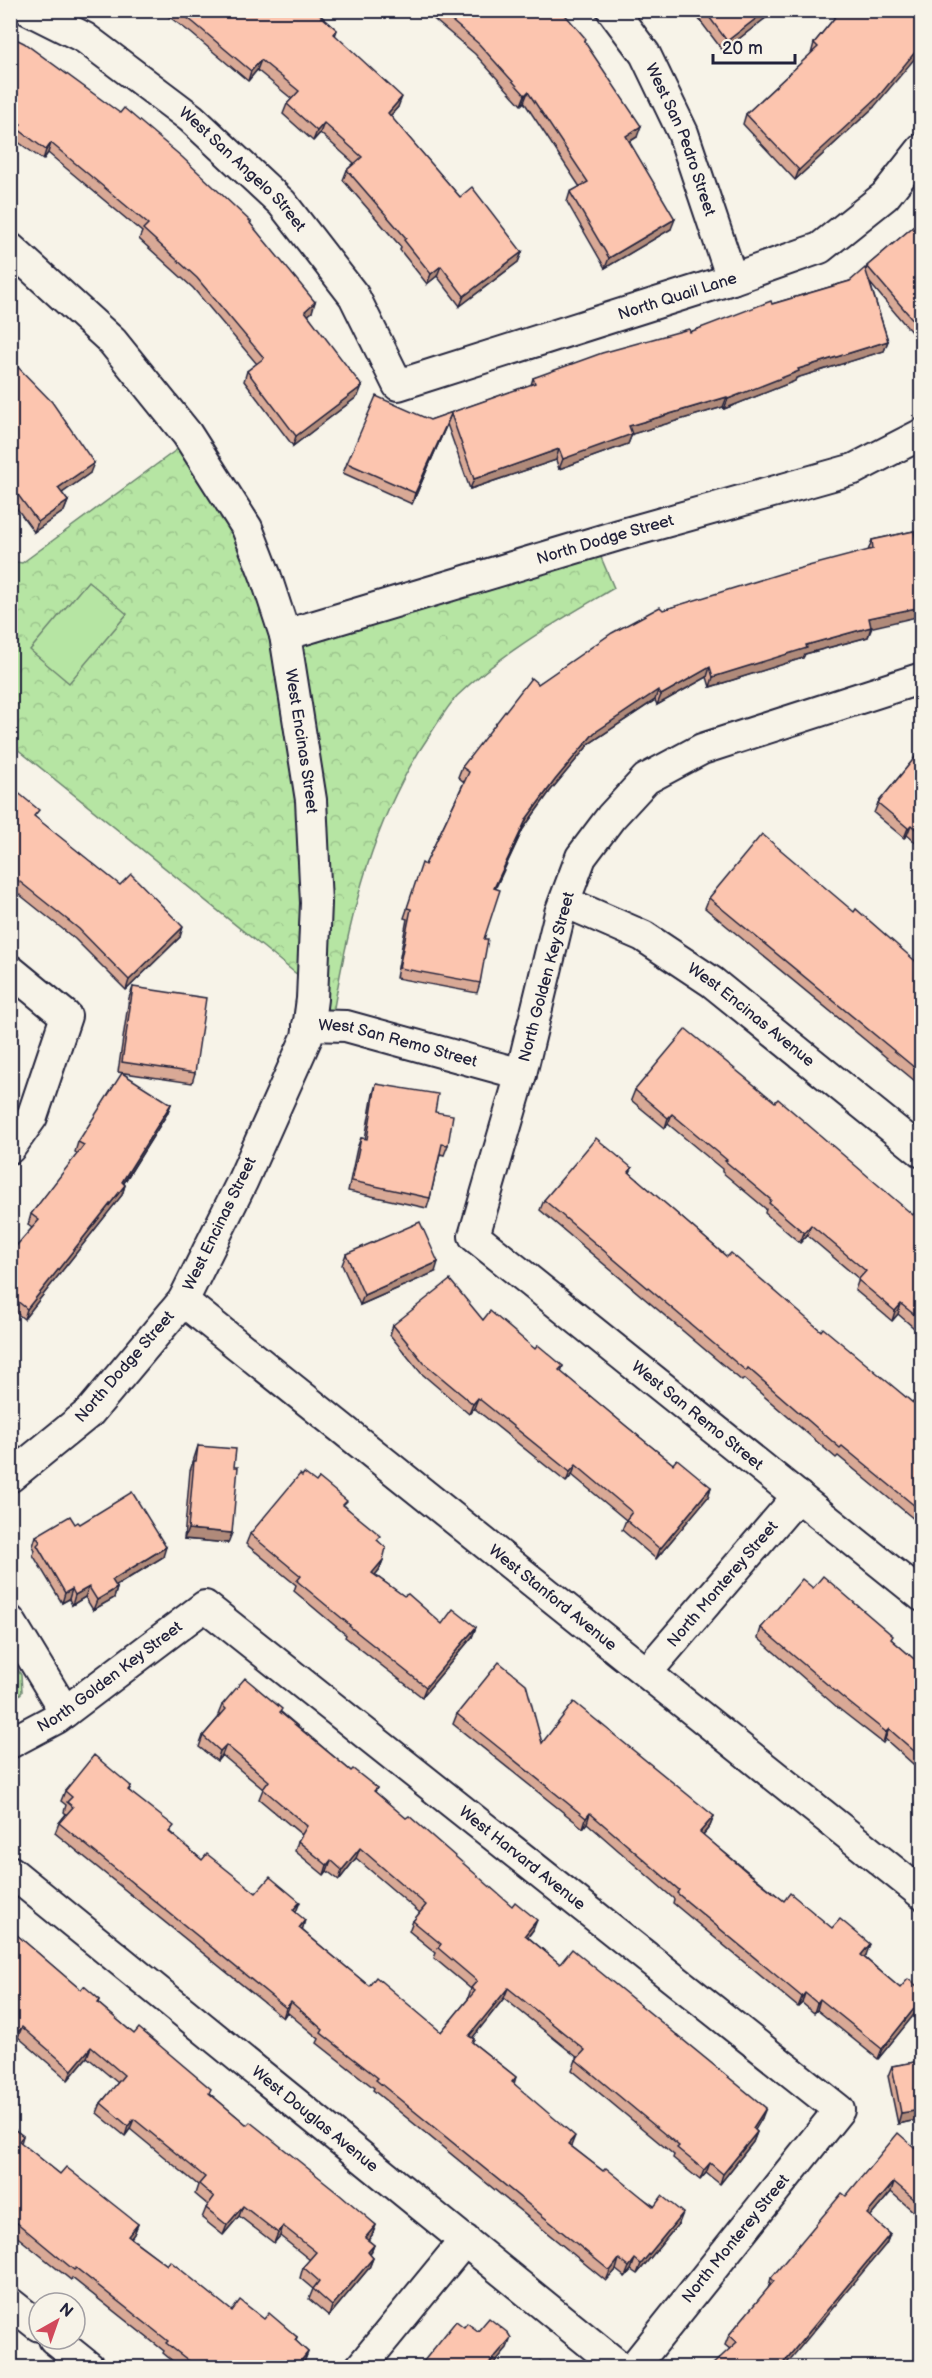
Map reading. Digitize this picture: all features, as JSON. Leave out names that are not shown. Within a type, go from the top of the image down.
[{"type":"street","name":"West San Angelo Street","points":[[29,10],[86,38],[191,118],[282,203],[354,296],[398,385]]},
{"type":"street","name":"West San Pedro Street","points":[[612,10],[645,54],[683,133],[732,279]]},
{"type":"street","name":"North Quail Lane","points":[[398,385],[732,279],[820,248],[885,195],[921,150]]},
{"type":"street","name":"West Encinas Street","points":[[10,248],[112,341],[187,434],[247,528],[285,635],[311,800],[316,903],[312,999],[306,1037],[242,1182],[183,1301]]},
{"type":"street","name":"North Dodge Street","points":[[285,635],[619,535],[854,469],[921,434]]},
{"type":"street","name":"North Golden Key Street","points":[[474,1236],[521,1074],[565,902],[581,857],[611,817],[646,779],[702,749],[921,678]]},
{"type":"street","name":"West Encinas Avenue","points":[[565,902],[643,936],[712,982],[921,1152]]},
{"type":"street","points":[[10,970],[66,1016],[32,1117],[10,1148]]},
{"type":"street","name":"West San Remo Street","points":[[308,1025],[346,1026],[521,1074]]},
{"type":"street","name":"West San Remo Street","points":[[474,1236],[921,1596]]},
{"type":"street","name":"North Dodge Street","points":[[10,1477],[90,1412],[183,1301]]},
{"type":"street","name":"West Stanford Avenue","points":[[183,1301],[921,1894]]},
{"type":"street","name":"North Monterey Street","points":[[647,1672],[798,1496]]},
{"type":"street","name":"North Golden Key Street","points":[[10,1743],[65,1712],[205,1606]]},
{"type":"street","name":"West Harvard Avenue","points":[[205,1606],[839,2110]]},
{"type":"street","points":[[10,1621],[65,1712]]},
{"type":"street","name":"West Douglas Avenue","points":[[10,1870],[621,2367]]},
{"type":"street","name":"North Monterey Street","points":[[633,2367],[839,2110]]},
{"type":"street","points":[[360,2367],[465,2240]]},
{"type":"street","points":[[10,2303],[27,2316]]},
{"type":"street","points":[[69,2351],[90,2367]]},
{"type":"green space","points":[[179,448],[236,538],[273,630],[591,534],[614,588],[572,612],[493,665],[457,696],[443,714],[411,765],[379,833],[356,903],[333,1013],[294,1013],[299,976],[11,744],[10,561],[22,563]]},
{"type":"green space","points":[[88,581],[127,614],[69,683],[30,650]]},
{"type":"green space","points":[[10,1657],[21,1675],[22,1692],[11,1704]]},
{"type":"building","points":[[177,10],[314,10],[337,30],[334,34],[402,97],[388,113],[460,197],[472,187],[522,252],[464,296],[441,266],[431,274],[404,240],[406,238],[347,170],[362,157],[324,123],[317,131],[287,104],[299,91],[261,60],[251,71]]},
{"type":"building","points":[[439,10],[561,10],[586,39],[584,41],[641,126],[626,136],[675,219],[609,258],[570,192],[588,182],[528,92],[525,95],[479,44]]},
{"type":"building","points":[[704,10],[767,10],[727,41]]},
{"type":"building","points":[[841,10],[921,10],[921,45],[878,97],[799,170],[746,114],[818,47],[814,43]]},
{"type":"building","points":[[10,36],[24,43],[120,113],[124,108],[182,157],[251,222],[315,302],[305,311],[362,386],[296,436],[247,371],[264,358],[197,278],[143,229],[148,224],[51,143],[46,150],[18,129],[21,124],[10,119]]},
{"type":"building","points":[[921,220],[921,329],[867,266]]},
{"type":"building","points":[[865,268],[888,341],[798,369],[799,371],[728,399],[727,397],[629,426],[632,434],[563,459],[559,449],[474,479],[451,414],[415,493],[347,463],[376,396],[430,420],[535,383],[533,378],[602,353],[689,329],[690,332],[771,301],[772,304],[850,281]]},
{"type":"building","points":[[10,359],[52,402],[94,463],[58,488],[68,501],[38,522],[10,484],[10,469],[14,467],[10,464]]},
{"type":"building","points":[[914,531],[921,561],[921,607],[869,618],[871,627],[806,645],[807,648],[713,677],[710,667],[661,695],[658,690],[594,733],[527,818],[494,888],[500,890],[484,939],[488,939],[480,983],[399,968],[411,909],[407,908],[422,863],[425,865],[469,772],[462,767],[531,678],[538,684],[612,633],[660,607],[663,610],[786,572],[873,549],[872,540]]},
{"type":"building","points":[[921,750],[921,834],[911,825],[908,828],[878,803]]},
{"type":"building","points":[[10,786],[39,810],[34,816],[120,885],[131,874],[183,927],[129,980],[79,929],[10,874]]},
{"type":"building","points":[[762,834],[854,912],[856,909],[921,966],[921,1073],[709,898]]},
{"type":"building","points":[[133,987],[206,998],[195,1073],[122,1062]]},
{"type":"building","points":[[10,1026],[18,1032],[10,1041]]},
{"type":"building","points":[[686,1029],[775,1102],[778,1099],[913,1215],[915,1212],[921,1217],[921,1320],[901,1304],[895,1311],[858,1280],[866,1271],[811,1225],[804,1233],[769,1203],[771,1200],[725,1161],[727,1160],[672,1114],[668,1118],[635,1090]]},
{"type":"building","points":[[122,1073],[171,1104],[122,1182],[125,1185],[27,1309],[10,1295],[10,1253],[39,1220],[31,1214],[84,1145],[78,1142]]},
{"type":"building","points":[[376,1084],[438,1094],[435,1112],[453,1115],[448,1145],[442,1144],[430,1198],[352,1181],[361,1138],[367,1139]]},
{"type":"building","points":[[596,1138],[632,1168],[629,1172],[727,1257],[731,1253],[821,1331],[823,1328],[921,1408],[921,1511],[842,1446],[840,1448],[748,1368],[746,1371],[544,1200]]},
{"type":"building","points":[[420,1222],[438,1262],[364,1295],[346,1254]]},
{"type":"building","points":[[450,1280],[483,1320],[490,1311],[535,1349],[538,1345],[563,1366],[559,1370],[626,1426],[673,1464],[677,1459],[711,1487],[660,1549],[626,1520],[632,1512],[576,1465],[570,1472],[478,1398],[473,1404],[424,1363],[393,1325]]},
{"type":"building","points":[[198,1446],[236,1449],[234,1467],[238,1467],[232,1533],[188,1529],[194,1461],[196,1461]]},
{"type":"building","points":[[304,1473],[316,1482],[319,1478],[347,1501],[343,1505],[381,1536],[377,1540],[386,1548],[383,1560],[372,1573],[404,1596],[408,1594],[442,1624],[453,1609],[476,1627],[426,1687],[297,1581],[301,1576],[250,1534],[300,1474],[302,1476]]},
{"type":"building","points":[[132,1492],[166,1547],[112,1580],[117,1588],[97,1600],[89,1587],[75,1595],[72,1589],[65,1593],[37,1545],[40,1542],[36,1536],[70,1516],[75,1524],[78,1522],[80,1524]]},
{"type":"building","points":[[823,1576],[893,1636],[891,1639],[921,1665],[921,1757],[889,1729],[886,1732],[842,1697],[761,1628],[802,1579],[813,1588]]},
{"type":"building","points":[[499,1662],[526,1684],[542,1743],[574,1702],[714,1816],[700,1832],[747,1872],[784,1901],[790,1893],[832,1928],[840,1919],[870,1944],[861,1955],[900,1988],[908,1979],[921,1989],[921,2000],[882,2049],[820,1999],[817,2003],[805,1993],[802,1997],[677,1893],[679,1890],[590,1813],[586,1818],[457,1714]]},
{"type":"building","points":[[245,1678],[282,1709],[280,1712],[351,1771],[353,1769],[377,1788],[374,1791],[406,1818],[409,1816],[512,1906],[515,1902],[537,1920],[525,1935],[560,1964],[572,1949],[766,2108],[753,2128],[757,2132],[723,2174],[710,2163],[704,2170],[677,2148],[679,2146],[576,2060],[585,2050],[508,1988],[469,2036],[474,2039],[472,2042],[516,2077],[512,2082],[575,2136],[568,2144],[603,2171],[606,2168],[654,2207],[662,2196],[683,2213],[641,2264],[635,2259],[629,2267],[619,2259],[610,2271],[376,2080],[378,2078],[321,2033],[323,2030],[291,2002],[286,2008],[59,1823],[73,1807],[67,1802],[72,1797],[65,1791],[94,1755],[131,1786],[128,1790],[174,1826],[169,1832],[202,1860],[207,1854],[256,1893],[270,1877],[300,1902],[293,1910],[305,1920],[299,1928],[369,1986],[376,1977],[441,2032],[475,1991],[471,1988],[477,1981],[438,1948],[441,1944],[413,1921],[426,1905],[360,1848],[342,1870],[331,1860],[327,1865],[298,1841],[307,1826],[263,1789],[269,1781],[226,1745],[220,1751],[203,1736],[226,1709],[222,1705]]},
{"type":"building","points":[[10,1929],[81,1990],[84,1986],[100,2000],[98,2003],[134,2034],[139,2028],[211,2089],[209,2093],[247,2125],[250,2122],[376,2225],[365,2238],[374,2245],[368,2252],[373,2258],[332,2306],[313,2289],[319,2281],[303,2267],[316,2252],[283,2226],[278,2233],[243,2206],[227,2225],[206,2208],[214,2197],[199,2184],[205,2177],[134,2119],[128,2126],[101,2103],[124,2075],[91,2047],[72,2070],[22,2027],[15,2035],[10,2031]]},
{"type":"building","points":[[921,2061],[921,2110],[901,2113],[892,2066]]},
{"type":"building","points":[[10,2126],[23,2136],[19,2141],[60,2174],[66,2167],[138,2224],[128,2236],[167,2265],[170,2261],[232,2311],[240,2300],[264,2319],[269,2313],[297,2337],[295,2340],[308,2352],[296,2367],[197,2367],[166,2343],[168,2341],[76,2268],[74,2270],[10,2217]]},
{"type":"building","points":[[898,2133],[921,2153],[921,2205],[894,2182],[867,2214],[890,2234],[780,2367],[710,2367],[737,2342],[729,2335],[774,2281],[771,2278],[842,2193],[846,2196]]},
{"type":"building","points":[[489,2318],[511,2338],[486,2367],[419,2367],[456,2321],[464,2327],[467,2323],[478,2331]]},
{"type":"building","points":[[540,2361],[547,2367],[535,2367]]}]
